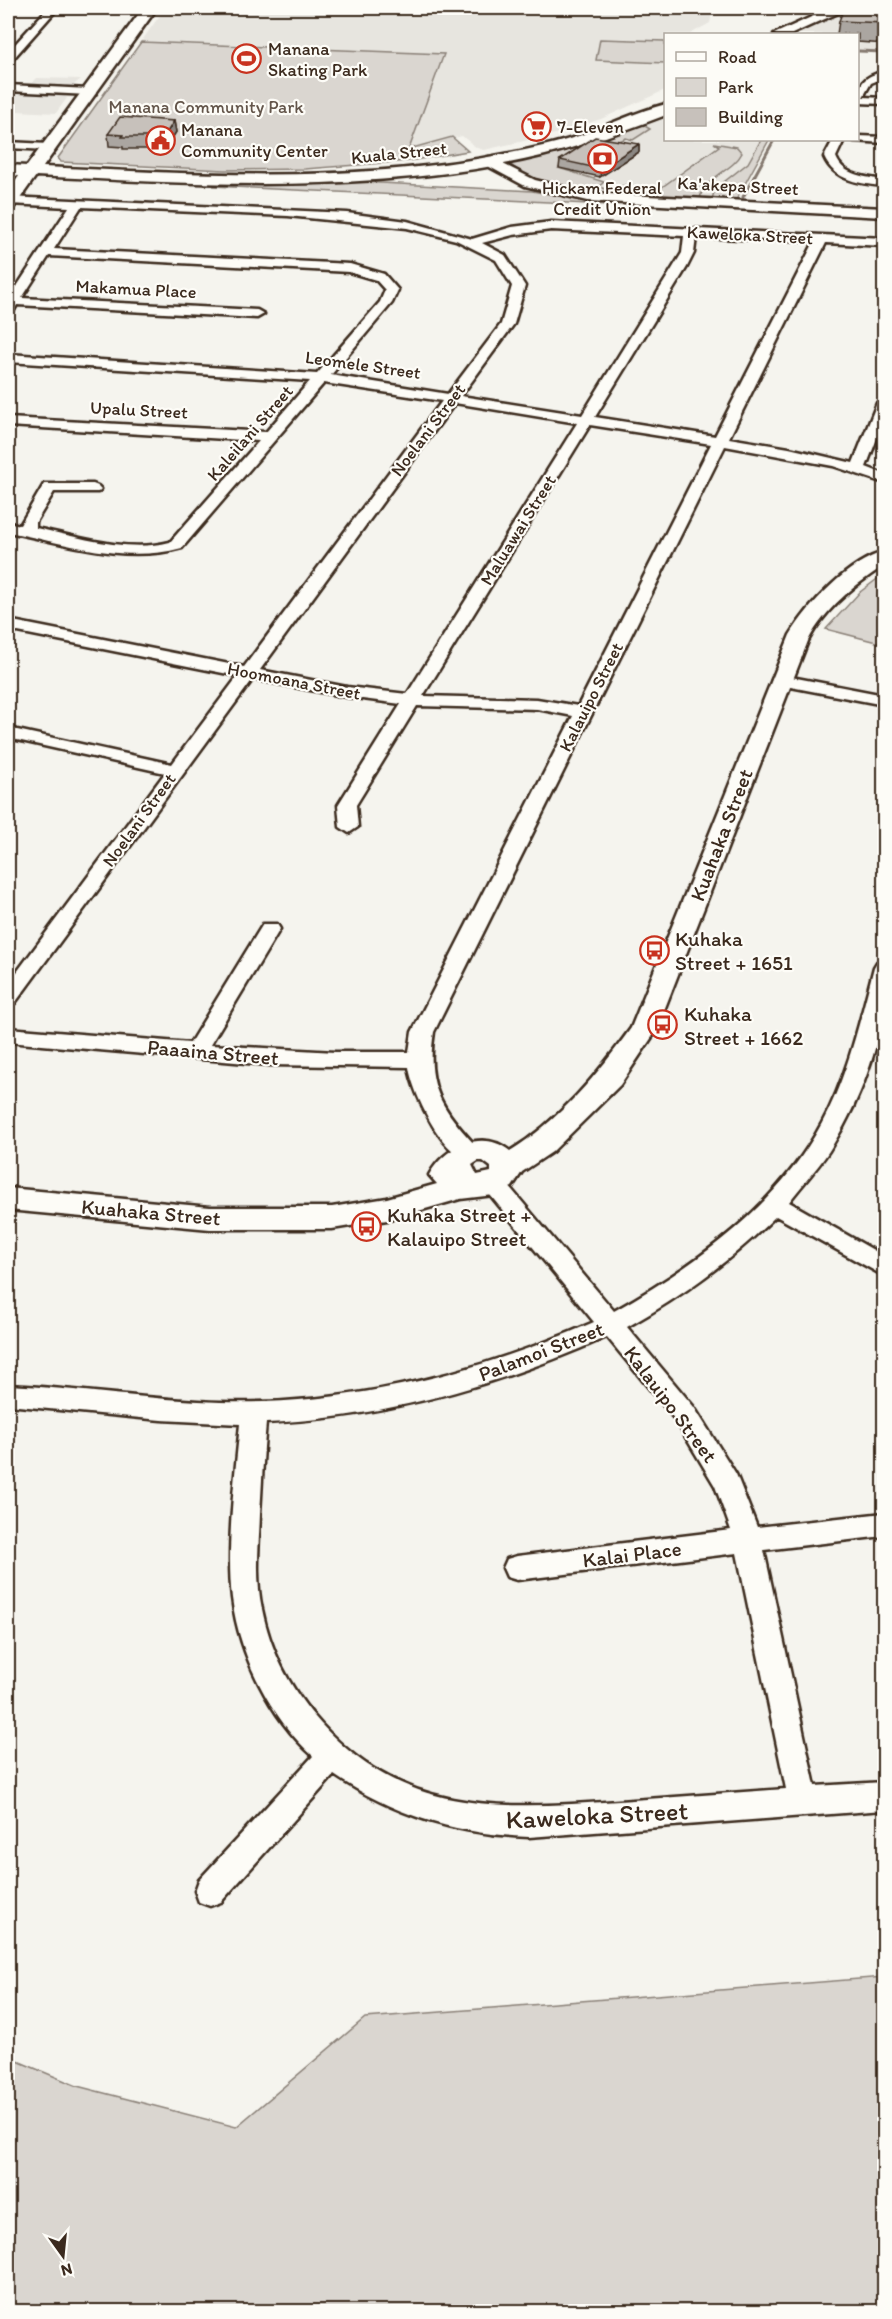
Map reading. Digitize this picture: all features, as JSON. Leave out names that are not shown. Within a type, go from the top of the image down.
[{"type":"main road","points":[[8,201],[150,8]]},
{"type":"main road","points":[[775,32],[820,8]]},
{"type":"main road","points":[[796,22],[842,8]]},
{"type":"main road","points":[[631,119],[664,99]]},
{"type":"main road","name":"Kuala Street","points":[[484,158],[664,110]]},
{"type":"main road","name":"Kuala Street","points":[[8,170],[187,180],[279,182],[401,174],[570,143],[631,119]]},
{"type":"street","points":[[8,58],[53,8]]},
{"type":"street","points":[[859,97],[867,81],[885,74]]},
{"type":"street","points":[[8,88],[89,92]]},
{"type":"street","points":[[859,99],[885,101]]},
{"type":"street","points":[[859,139],[885,140]]},
{"type":"street","points":[[838,141],[830,157],[834,166],[852,176],[885,183]]},
{"type":"street","points":[[8,145],[48,147]]},
{"type":"street","name":"Ka'akepa Street","points":[[484,158],[509,174],[536,185],[588,197],[885,213]]},
{"type":"street","name":"Noelani Street","points":[[8,201],[380,219],[435,229],[473,242],[499,258],[512,272],[519,287],[519,298],[513,314],[8,998]]},
{"type":"street","points":[[10,305],[76,204]]},
{"type":"street","name":"Kaweloka Street","points":[[473,242],[512,231],[543,226],[885,242]]},
{"type":"street","name":"Maluawai Street","points":[[349,827],[347,804],[681,267],[688,253],[690,232]]},
{"type":"street","name":"Kalauipo Street","points":[[804,1802],[748,1540],[727,1482],[707,1446],[685,1414],[429,1102],[419,1071],[418,1059],[423,1032],[430,1013],[822,238]]},
{"type":"street","name":"Kaleilani Street","points":[[8,527],[135,551],[163,550],[185,536],[389,298],[390,286],[380,277],[362,270],[337,266],[45,252]]},
{"type":"street","name":"Makamua Place","points":[[10,305],[257,314]]},
{"type":"street","name":"Leomele Street","points":[[8,358],[321,378],[812,456],[858,468],[885,479]]},
{"type":"street","points":[[858,468],[885,403]]},
{"type":"street","name":"Upalu Street","points":[[8,422],[269,437]]},
{"type":"street","points":[[28,531],[28,522],[49,487],[93,489]]},
{"type":"street","name":"Kuahaka Street","points":[[8,1199],[210,1218],[332,1218],[411,1203],[460,1188],[482,1169],[512,1164],[542,1145],[564,1120],[609,1078],[643,1031],[781,680],[803,630],[820,608],[843,586],[885,558]]},
{"type":"street","name":"Hoomoana Street","points":[[8,625],[347,692],[411,701],[537,704],[583,712]]},
{"type":"street","points":[[781,680],[885,700]]},
{"type":"street","points":[[8,733],[176,770]]},
{"type":"street","points":[[198,1051],[202,1037],[270,929]]},
{"type":"street","name":"Palamoi Street","points":[[8,1395],[170,1411],[254,1414],[384,1399],[461,1382],[549,1352],[610,1324],[710,1263],[776,1205],[821,1145],[842,1107],[857,1067],[885,967]]},
{"type":"street","name":"Paaaina Street","points":[[8,1035],[334,1060],[418,1059]]},
{"type":"street","points":[[776,1205],[885,1267]]},
{"type":"street","name":"Kaweloka Street","points":[[254,1414],[244,1562],[248,1609],[274,1682],[297,1719],[331,1757],[400,1797],[441,1812],[488,1820],[529,1822],[885,1796]]},
{"type":"street","name":"Kalai Place","points":[[516,1568],[885,1524]]},
{"type":"street","points":[[210,1891],[331,1757]]},
{"type":"shaded area","points":[[165,8],[713,8],[710,23],[692,33],[664,33],[664,41],[600,39],[597,60],[664,63],[664,90],[601,119],[555,134],[484,150],[477,148],[462,136],[409,150],[443,54],[141,42]]},
{"type":"shaded area","points":[[855,8],[884,8],[884,51],[859,50],[859,33],[796,33]]},
{"type":"shaded area","points":[[37,78],[81,79],[70,88],[29,86]]},
{"type":"shaded area","points":[[11,90],[60,93],[67,98],[56,113],[16,111],[8,118],[8,94]]},
{"type":"shaded area","points":[[664,116],[664,141],[768,141],[736,200],[585,190],[535,177],[511,165],[511,163],[605,139]]},
{"type":"green space","points":[[600,39],[664,41],[664,63],[596,60]]},
{"type":"green space","name":"Manana Community Park","points":[[141,42],[444,54],[409,149],[452,137],[468,151],[408,161],[305,169],[225,170],[61,162],[58,158]]},
{"type":"green space","points":[[643,125],[650,129],[633,140],[626,138],[559,168],[604,182],[598,187],[611,190],[625,185],[643,192],[655,192],[719,146],[714,143],[737,147],[742,153],[732,165],[707,185],[700,199],[629,196],[575,189],[550,184],[528,176],[511,165],[513,162],[580,146]]},
{"type":"green space","points":[[760,141],[768,141],[736,200],[712,199],[715,189],[748,163]]},
{"type":"green space","points":[[362,182],[532,191],[610,205],[213,186]]},
{"type":"green space","points":[[884,574],[884,644],[826,629],[860,592]]},
{"type":"green space","points":[[884,1977],[884,2311],[8,2311],[8,2057],[77,2086],[236,2127],[365,2018]]},
{"type":"building","points":[[844,8],[885,8],[885,23],[839,21]]},
{"type":"building","points":[[120,117],[174,121],[164,137],[122,137],[123,135],[108,134]]},
{"type":"building","points":[[595,137],[639,144],[601,169],[560,160]]},
{"type":"waterway","points":[[859,51],[884,52]]},
{"type":"waterway","points":[[743,197],[773,141]]},
{"type":"place","name":"Manana Skating Park","points":[[247,59]]},
{"type":"place","name":"7-Eleven","points":[[536,127]]},
{"type":"place","name":"Manana Community Center","points":[[160,140]]},
{"type":"place","name":"Hickam Federal Credit Union","points":[[602,159]]},
{"type":"place","name":"Kuhaka Street + 1651","points":[[654,950]]},
{"type":"place","name":"Kuhaka Street + 1662","points":[[663,1025]]},
{"type":"place","name":"Kuhaka Street + Kalauipo Street","points":[[366,1226]]}]
